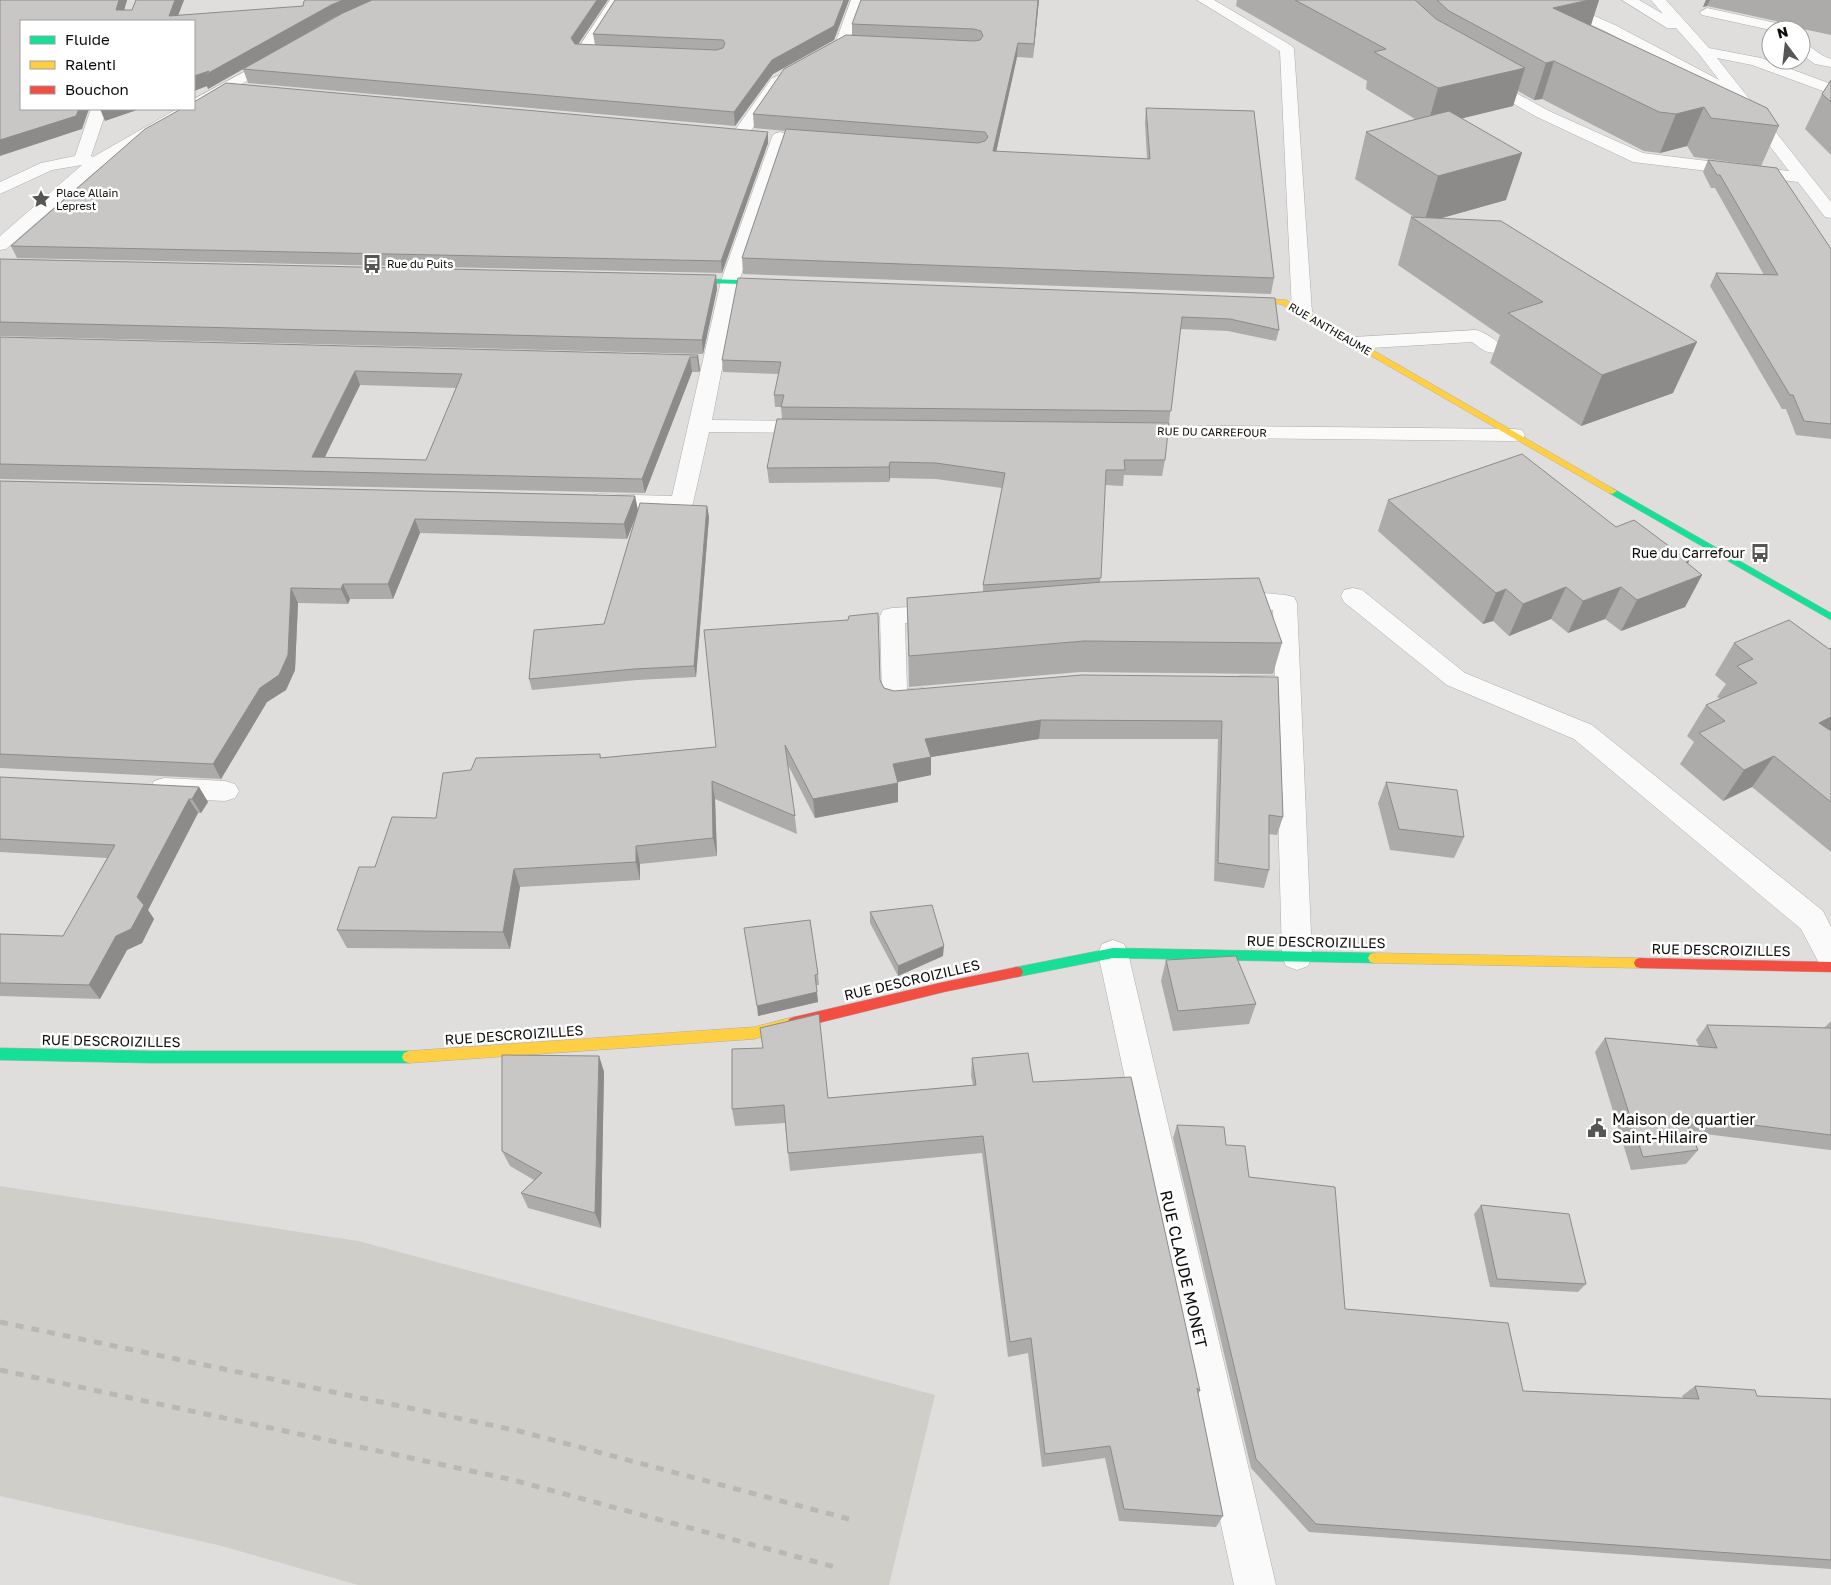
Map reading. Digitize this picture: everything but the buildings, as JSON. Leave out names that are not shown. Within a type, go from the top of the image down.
[{"type":"street","points":[[617,0],[582,53],[621,54]]},
{"type":"street","points":[[842,43],[858,0]]},
{"type":"street","points":[[1204,0],[1287,48],[1302,312]]},
{"type":"street","points":[[1546,0],[1626,36],[1737,95]]},
{"type":"street","points":[[1629,0],[1688,35]]},
{"type":"street","points":[[1658,0],[1704,51],[1830,212]]},
{"type":"street","points":[[1707,12],[1761,24]]},
{"type":"street","points":[[1608,41],[1626,36]]},
{"type":"street","points":[[803,66],[842,43],[861,44]]},
{"type":"street","points":[[195,105],[292,49]]},
{"type":"street","points":[[1704,51],[1756,61],[1831,88]]},
{"type":"street","points":[[1811,54],[1820,61],[1831,63]]},
{"type":"street","points":[[1466,71],[1542,114],[1639,158],[1803,178]]},
{"type":"street","points":[[741,134],[746,122],[779,79],[787,75]]},
{"type":"street","points":[[226,87],[257,89]]},
{"type":"street","points":[[89,160],[99,110]]},
{"type":"street","points":[[2,240],[89,160],[186,110]]},
{"type":"street","points":[[722,132],[800,139]]},
{"type":"street","points":[[583,501],[682,503],[700,426],[704,362],[780,137]]},
{"type":"street","points":[[0,189],[25,176],[67,161],[89,160]]},
{"type":"street","points":[[668,280],[792,283]]},
{"type":"street","name":"RUE ANTHEAUME","points":[[1224,300],[1283,302],[1831,617]]},
{"type":"street","points":[[1354,343],[1476,336],[1493,348]]},
{"type":"street","points":[[700,426],[837,427]]},
{"type":"street","name":"RUE DU CARREFOUR","points":[[1117,430],[1514,435]]},
{"type":"street","points":[[1353,596],[1456,679],[1583,732],[1812,920],[1831,956]]},
{"type":"street","points":[[1212,598],[1285,603],[1297,957]]},
{"type":"street","points":[[944,695],[895,700],[892,616],[970,612]]},
{"type":"street","points":[[1219,684],[1288,685]]},
{"type":"street","points":[[137,786],[225,791]]},
{"type":"street","name":"RUE DESCROIZILLES","points":[[0,1054],[150,1057],[427,1057],[754,1033],[944,987],[1113,953],[1831,967]]},
{"type":"street","name":"RUE CLAUDE MONET","points":[[1113,953],[1255,1585]]},
{"type":"shaded area","points":[[0,1186],[358,1241],[935,1395],[889,1585],[358,1585],[218,1545],[0,1496]]},
{"type":"railway","points":[[0,1322],[519,1431],[849,1519]]},
{"type":"railway","points":[[0,1370],[509,1479],[835,1567]]},
{"type":"traffic: fast","points":[[679,280],[776,283]]},
{"type":"traffic: fast","points":[[1612,491],[1831,617]]},
{"type":"traffic: fast","points":[[1017,972],[1113,953],[1374,958]]},
{"type":"traffic: fast","points":[[0,1054],[150,1057],[409,1057]]},
{"type":"traffic: slow","points":[[1238,300],[1283,302],[1612,491]]},
{"type":"traffic: slow","points":[[1374,958],[1640,963]]},
{"type":"traffic: slow","points":[[409,1057],[754,1033],[794,1023]]},
{"type":"traffic: jam","points":[[1640,963],[1831,967]]},
{"type":"traffic: jam","points":[[794,1023],[944,987],[1017,972]]},
{"type":"place","name":"Place Allain Leprest","points":[[41,199]]},
{"type":"place","name":"Rue du Puits","points":[[372,264]]},
{"type":"place","name":"Rue du Carrefour","points":[[1760,553]]},
{"type":"place","name":"Maison de quartier Saint-Hilaire","points":[[1597,1128]]}]
